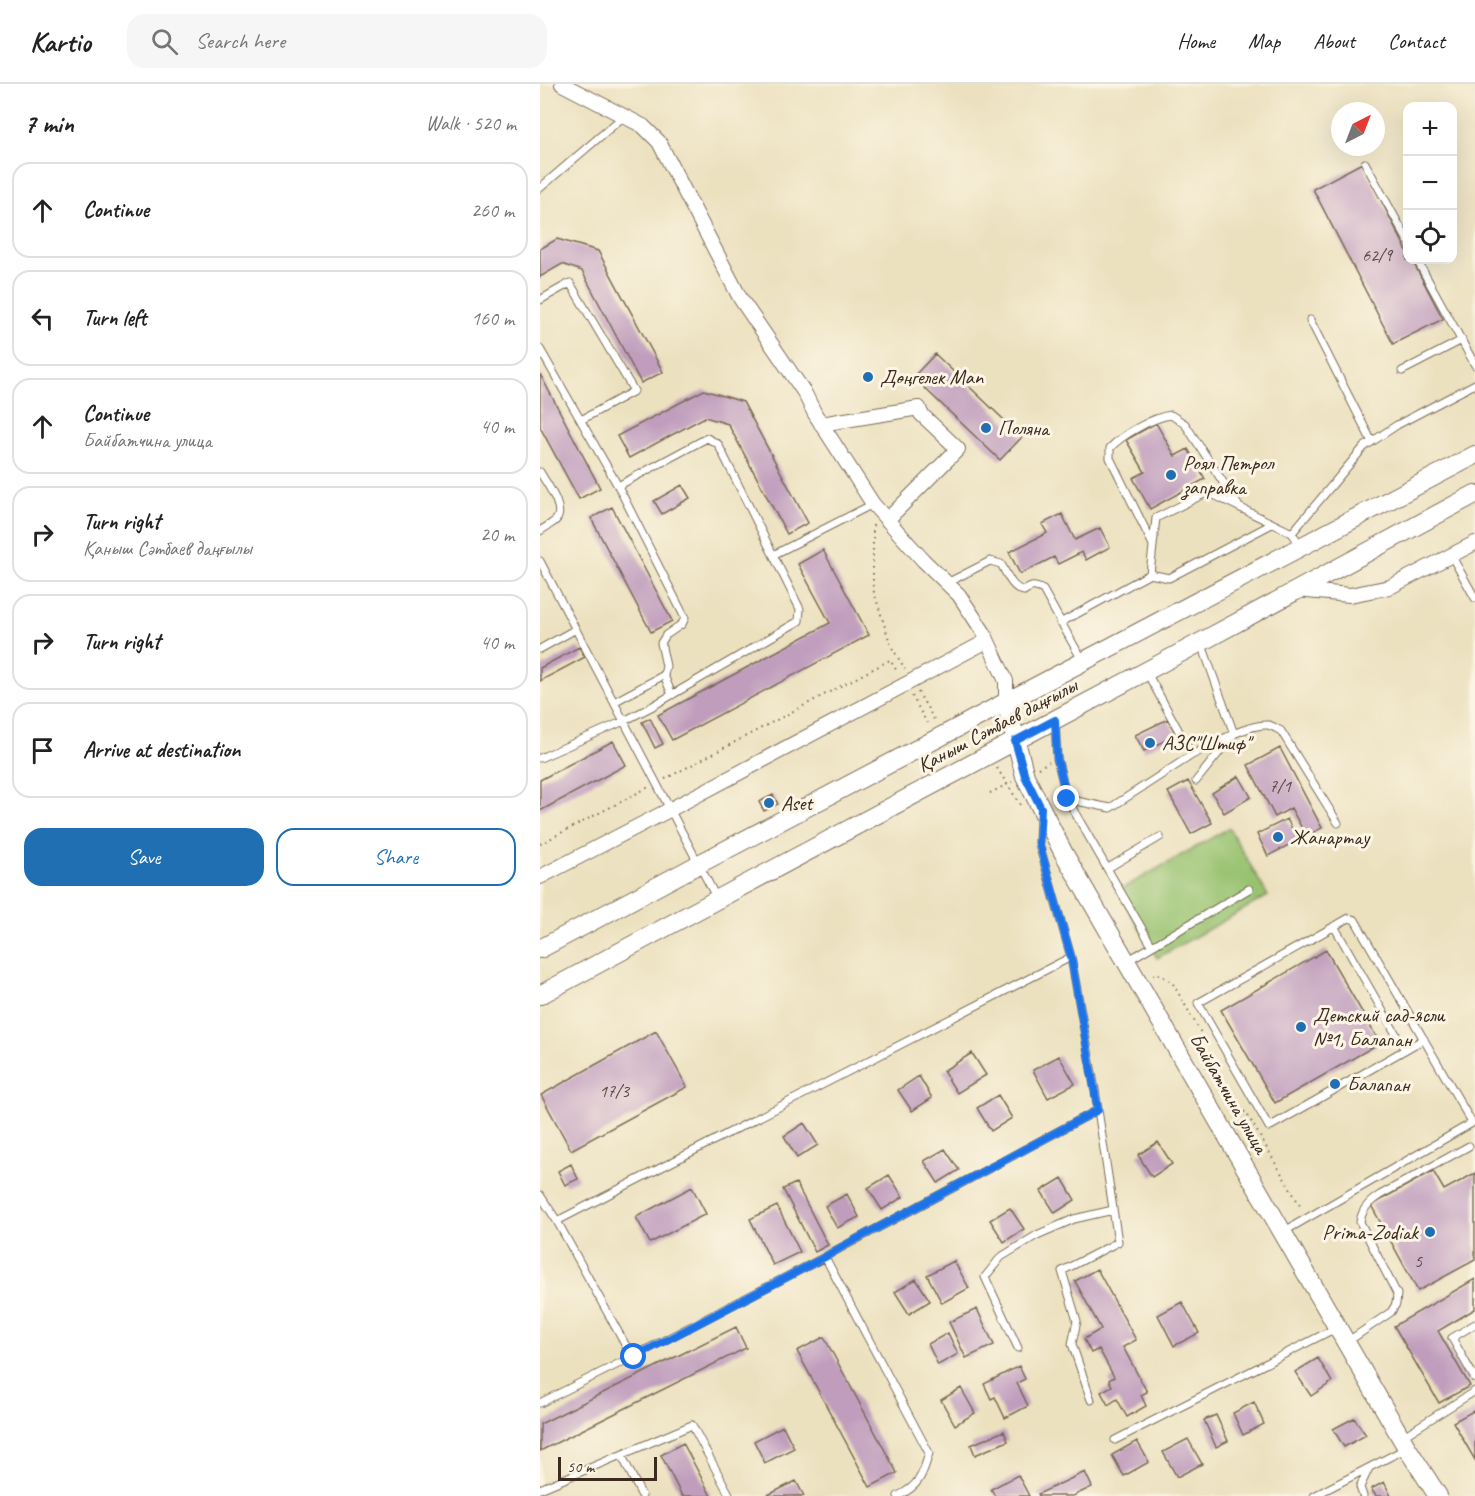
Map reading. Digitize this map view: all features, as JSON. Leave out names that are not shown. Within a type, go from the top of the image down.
[{"type":"main road","name":"Қаныш Сәтбаев даңғылы","points":[[540,949],[1083,662],[1297,540],[1475,455]]},
{"type":"main road","name":"Қаныш Сәтбаев даңғылы","points":[[540,995],[1475,494]]},
{"type":"main road","name":"Байбатчина улица","points":[[1006,702],[1025,776],[1063,852],[1438,1496]]},
{"type":"street","points":[[562,84],[643,126],[659,142],[740,298],[804,392],[821,424],[873,504],[922,560],[959,595],[987,641],[1005,681],[1006,702]]},
{"type":"street","points":[[821,424],[919,408],[921,414],[958,449],[887,520]]},
{"type":"street","points":[[1296,590],[1350,595],[1390,587],[1475,543]]},
{"type":"street","points":[[540,877],[987,641]]},
{"type":"lane","points":[[540,188],[624,116]]},
{"type":"lane","points":[[1365,163],[1403,234]]},
{"type":"lane","points":[[1420,264],[1475,365]]},
{"type":"lane","points":[[540,300],[570,283],[634,391],[580,420]]},
{"type":"lane","points":[[1310,320],[1372,442]]},
{"type":"lane","points":[[1402,371],[1462,340]]},
{"type":"lane","points":[[540,349],[618,486],[685,618],[682,624],[666,635],[661,643],[666,666],[664,675],[672,695]]},
{"type":"lane","points":[[1150,574],[1156,518],[1208,492],[1272,524],[1297,540],[1364,447],[1397,425],[1475,384]]},
{"type":"lane","points":[[1153,546],[1110,458],[1110,448],[1118,439],[1161,416],[1171,415],[1185,424],[1239,508]]},
{"type":"lane","points":[[540,758],[624,721],[799,621],[800,609],[718,444],[707,438],[618,486]]},
{"type":"lane","points":[[540,472],[559,507],[559,517],[540,531]]},
{"type":"lane","points":[[773,555],[873,504]]},
{"type":"lane","points":[[1060,623],[1150,574],[1169,578],[1272,524]]},
{"type":"lane","points":[[1451,555],[1475,598]]},
{"type":"lane","points":[[540,561],[717,899]]},
{"type":"lane","points":[[947,583],[990,561],[1001,564],[1017,589],[1024,591],[1036,586],[1043,590],[1083,662]]},
{"type":"lane","points":[[540,649],[576,629]]},
{"type":"lane","points":[[1201,642],[1234,734]]},
{"type":"lane","points":[[1146,671],[1192,755]]},
{"type":"lane","points":[[614,702],[664,675]]},
{"type":"lane","points":[[1055,720],[1057,758],[1067,799],[1152,946]]},
{"type":"lane","points":[[1067,799],[1110,808],[1192,755],[1234,734],[1270,725],[1281,731],[1338,823]]},
{"type":"lane","points":[[1196,781],[1234,734]]},
{"type":"lane","points":[[1041,808],[1039,843],[1071,957],[1118,1242],[1062,1271],[1077,1321],[1072,1344],[1091,1400]]},
{"type":"lane","points":[[1108,868],[1160,837]]},
{"type":"lane","points":[[1126,961],[1249,889]]},
{"type":"lane","points":[[1283,1232],[1472,1123],[1424,1039],[1355,920],[1349,918],[1198,1003],[1269,1127],[1424,1039]]},
{"type":"lane","points":[[1334,926],[1405,1050]]},
{"type":"lane","points":[[557,1221],[1071,957]]},
{"type":"lane","points":[[540,1403],[825,1257],[1098,1110]]},
{"type":"lane","points":[[1115,1440],[1391,1312],[1396,1304],[1397,1294],[1360,1222],[1361,1214],[1369,1203],[1380,1195],[1469,1146]]},
{"type":"lane","points":[[541,1199],[557,1221],[633,1357]]},
{"type":"lane","points":[[1018,1348],[985,1277],[1001,1257],[1037,1234],[1074,1219],[1113,1210]]},
{"type":"lane","points":[[825,1257],[929,1453],[923,1476],[907,1492],[898,1496]]},
{"type":"lane","points":[[1475,1324],[1452,1338],[1475,1379]]},
{"type":"lane","points":[[1314,1496],[1370,1467],[1475,1390]]},
{"type":"lane","points":[[540,1489],[692,1425],[730,1496]]},
{"type":"lane","points":[[622,1456],[642,1496]]},
{"type":"lane","points":[[1363,1496],[1360,1487],[1370,1467]]},
{"type":"path","points":[[873,504],[873,590],[891,646],[927,723]]},
{"type":"path","points":[[664,779],[890,660],[944,735]]},
{"type":"path","points":[[540,844],[654,784]]},
{"type":"path","points":[[990,793],[1007,784]]},
{"type":"green space","points":[[1229,828],[1268,896],[1157,958],[1118,891]]},
{"type":"building","points":[[1362,163],[1403,243],[1403,264],[1414,264],[1443,319],[1393,344],[1313,189]]},
{"type":"building","points":[[557,239],[598,251],[663,372],[641,383],[582,271],[562,264],[540,277],[540,249]]},
{"type":"building","points":[[935,354],[1022,437],[1000,460],[913,377]]},
{"type":"building","points":[[540,374],[600,488],[579,499],[540,427]]},
{"type":"building","points":[[704,390],[743,402],[808,523],[787,534],[728,424],[705,417],[629,458],[617,436]]},
{"type":"building","name":"Роял Петрол заправка","points":[[1156,423],[1175,456],[1188,449],[1205,479],[1150,509],[1133,478],[1145,472],[1126,440]]},
{"type":"building","points":[[682,485],[690,498],[662,514],[654,501]]},
{"type":"building","points":[[612,507],[672,621],[651,632],[591,518]]},
{"type":"building","points":[[1062,514],[1075,540],[1100,528],[1110,547],[1086,560],[1082,552],[1058,564],[1054,557],[1020,574],[1009,552],[1047,533],[1042,524]]},
{"type":"building","points":[[823,550],[869,635],[672,740],[658,715],[830,623],[798,564]]},
{"type":"building","points":[[579,647],[585,657],[540,681],[540,668]]},
{"type":"building","points":[[650,718],[663,744],[655,748],[642,722]]},
{"type":"building","name":"АЗС\"Штиф\"","points":[[1168,719],[1176,735],[1144,751],[1135,735]]},
{"type":"building","points":[[613,741],[626,765],[540,811],[540,780]]},
{"type":"building","points":[[1280,748],[1322,828],[1306,836],[1291,808],[1275,817],[1248,765]]},
{"type":"building","points":[[1239,776],[1251,797],[1224,813],[1212,793]]},
{"type":"building","points":[[1188,781],[1212,823],[1191,834],[1168,792]]},
{"type":"building","name":"Aset","points":[[773,795],[778,804],[764,811],[759,802]]},
{"type":"building","name":"Жанартау","points":[[1287,819],[1298,840],[1268,856],[1257,834]]},
{"type":"building","name":"Детский сад-ясли №1, Балапан","points":[[1326,950],[1380,1043],[1275,1103],[1221,1010]]},
{"type":"building","points":[[656,1031],[687,1087],[571,1150],[541,1095]]},
{"type":"building","points":[[972,1053],[986,1075],[957,1093],[943,1071]]},
{"type":"building","points":[[1059,1056],[1075,1084],[1048,1098],[1033,1070]]},
{"type":"building","points":[[919,1076],[932,1098],[912,1111],[898,1090]]},
{"type":"building","points":[[998,1095],[1012,1118],[991,1131],[977,1108]]},
{"type":"building","points":[[804,1123],[818,1145],[797,1158],[784,1136]]},
{"type":"building","points":[[1158,1142],[1172,1164],[1152,1177],[1138,1155]]},
{"type":"building","points":[[945,1149],[959,1170],[938,1183],[924,1161]]},
{"type":"building","points":[[571,1164],[578,1179],[565,1185],[558,1171]]},
{"type":"building","name":"Prima-Zodiak","points":[[1433,1171],[1444,1190],[1475,1173],[1475,1260],[1418,1291],[1371,1205]]},
{"type":"building","points":[[889,1175],[903,1197],[882,1210],[868,1188]]},
{"type":"building","points":[[1062,1178],[1075,1200],[1055,1213],[1041,1191]]},
{"type":"building","points":[[796,1183],[828,1245],[815,1252],[783,1189]]},
{"type":"building","points":[[692,1187],[706,1214],[650,1243],[636,1217]]},
{"type":"building","points":[[847,1194],[859,1217],[837,1228],[825,1206]]},
{"type":"building","points":[[777,1206],[800,1252],[773,1265],[750,1219]]},
{"type":"building","points":[[1010,1208],[1024,1229],[1004,1242],[990,1220]]},
{"type":"building","points":[[954,1261],[969,1288],[942,1303],[927,1275]]},
{"type":"building","points":[[1097,1269],[1136,1340],[1123,1347],[1147,1392],[1141,1395],[1146,1406],[1127,1417],[1117,1399],[1108,1405],[1101,1392],[1112,1386],[1109,1380],[1114,1377],[1099,1349],[1091,1353],[1084,1339],[1101,1329],[1075,1281]]},
{"type":"building","points":[[916,1279],[930,1301],[909,1314],[895,1292]]},
{"type":"building","points":[[1475,1279],[1475,1309],[1438,1331],[1470,1386],[1439,1403],[1394,1326]]},
{"type":"building","points":[[1182,1302],[1199,1333],[1174,1346],[1158,1315]]},
{"type":"building","points":[[977,1309],[994,1345],[966,1358],[949,1322]]},
{"type":"building","points":[[736,1327],[746,1348],[540,1451],[540,1424]]},
{"type":"building","points":[[948,1333],[958,1354],[938,1365],[928,1344]]},
{"type":"building","points":[[824,1337],[897,1473],[870,1487],[797,1351]]},
{"type":"building","points":[[1318,1358],[1332,1382],[1311,1396],[1295,1372]]},
{"type":"building","points":[[1019,1366],[1025,1379],[1017,1383],[1028,1406],[1005,1418],[995,1397],[991,1399],[984,1384]]},
{"type":"building","points":[[961,1388],[975,1413],[955,1425],[941,1400]]},
{"type":"building","points":[[1254,1402],[1264,1424],[1243,1435],[1233,1413]]},
{"type":"building","points":[[1475,1410],[1475,1460],[1453,1422]]},
{"type":"building","points":[[1216,1415],[1228,1441],[1216,1447],[1204,1420]]},
{"type":"building","points":[[1354,1418],[1366,1435],[1344,1447],[1333,1429]]},
{"type":"building","points":[[783,1426],[794,1448],[765,1463],[754,1441]]},
{"type":"building","points":[[1004,1431],[1008,1441],[975,1455],[971,1445]]},
{"type":"building","points":[[1188,1439],[1202,1464],[1177,1477],[1163,1452]]},
{"type":"building","points":[[1137,1441],[1149,1462],[1124,1476],[1112,1455]]},
{"type":"building","points":[[683,1443],[711,1496],[682,1496],[661,1455]]},
{"type":"building","points":[[1085,1472],[1092,1487],[1073,1496],[1039,1496],[1038,1494]]},
{"type":"building","points":[[1018,1475],[1029,1496],[995,1496],[991,1489]]},
{"type":"building","points":[[796,1481],[804,1496],[766,1496]]},
{"type":"building","points":[[1384,1482],[1391,1496],[1376,1496],[1371,1489]]},
{"type":"place","name":"Дөңгелек Man","points":[[868,377]]},
{"type":"place","name":"Поляна","points":[[986,428]]},
{"type":"place","name":"Роял Петрол заправка","points":[[1171,475]]},
{"type":"place","name":"АЗС\"Штиф\"","points":[[1150,743]]},
{"type":"place","name":"Aset","points":[[769,803]]},
{"type":"place","name":"Жанартау","points":[[1278,837]]},
{"type":"place","name":"Детский сад-ясли №1, Балапан","points":[[1301,1027]]},
{"type":"place","name":"Балапан","points":[[1335,1084]]},
{"type":"place","name":"Prima-Zodiak","points":[[1430,1232]]},
{"type":"route","points":[[634,1357],[1098,1110],[1071,957],[1039,843],[1041,808],[1025,776],[1015,741],[1055,720],[1057,758],[1067,799]]}]
